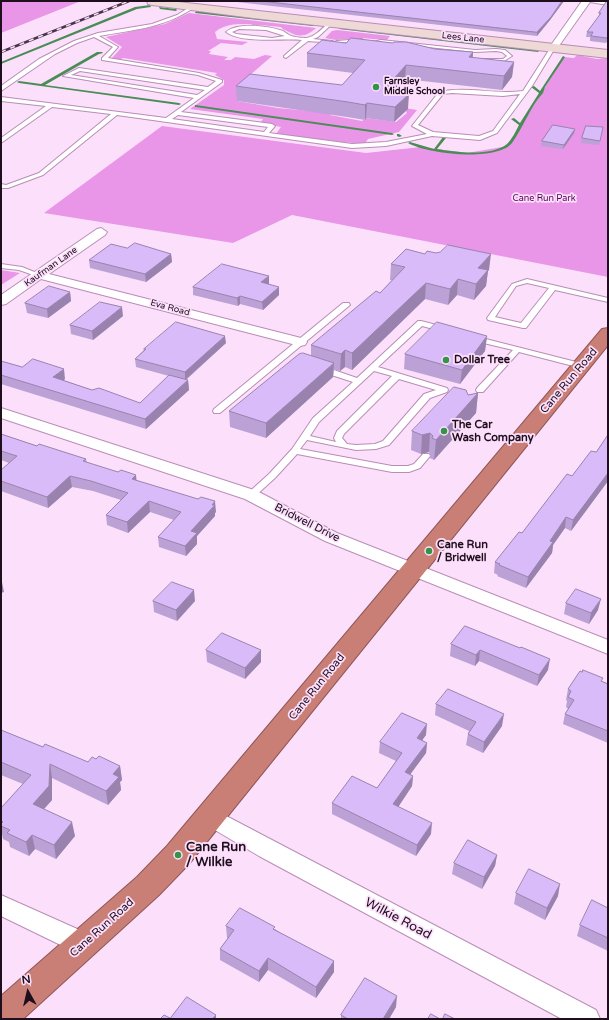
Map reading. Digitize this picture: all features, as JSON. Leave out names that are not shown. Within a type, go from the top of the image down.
[{"type":"highway","name":"Cane Run Road","points":[[1,1017],[148,886],[211,817],[608,333]]},
{"type":"street","name":"Lees Lane","points":[[148,1],[190,8],[608,54]]},
{"type":"street","name":"Lees Lane","points":[[148,1],[319,21]]},
{"type":"street","points":[[553,48],[586,1]]},
{"type":"street","points":[[593,1],[608,3]]},
{"type":"street","name":"Kaufman Lane","points":[[1,301],[101,232]]},
{"type":"street","name":"Eva Road","points":[[39,275],[300,342]]},
{"type":"street","name":"Bridwell Drive","points":[[1,413],[251,495],[332,537],[608,647]]},
{"type":"street","name":"Wilkie Road","points":[[211,817],[287,860],[587,1019]]},
{"type":"street","points":[[1,905],[84,944]]},
{"type":"lane","points":[[1,89],[15,78],[67,46],[95,36],[165,22],[175,18],[190,8]]},
{"type":"lane","points":[[286,57],[309,39],[316,36],[331,23]]},
{"type":"lane","points":[[287,37],[282,31],[246,27],[235,28],[228,32],[235,35],[272,39],[287,37],[380,47]]},
{"type":"lane","points":[[95,36],[116,47],[104,59],[199,74],[220,81],[167,120]]},
{"type":"lane","points":[[337,42],[365,39],[476,51],[496,50],[503,51],[510,56],[504,60],[474,58]]},
{"type":"lane","points":[[364,45],[381,41]]},
{"type":"lane","points":[[1,99],[116,113],[352,146],[386,144],[432,134],[480,138],[495,132],[553,48]]},
{"type":"lane","points":[[198,97],[66,76],[79,68],[210,89]]},
{"type":"lane","points":[[432,134],[415,126],[441,93],[456,90],[501,95],[524,92]]},
{"type":"lane","points":[[1,141],[51,105]]},
{"type":"lane","points":[[177,112],[272,126],[265,134]]},
{"type":"lane","points":[[1,186],[6,186],[41,174],[116,113]]},
{"type":"lane","points":[[1,266],[20,268],[39,275]]},
{"type":"lane","points":[[553,288],[523,326],[490,318],[514,285],[527,281],[608,300]]},
{"type":"lane","points":[[217,411],[287,358],[300,342],[346,305]]},
{"type":"lane","points":[[251,495],[296,451],[316,420],[421,323],[450,331]]},
{"type":"lane","points":[[465,335],[581,366]]},
{"type":"lane","points":[[480,390],[518,349]]},
{"type":"lane","points":[[313,366],[359,381]]},
{"type":"lane","points":[[304,437],[345,446],[366,448],[386,443],[427,396],[448,391],[373,368]]},
{"type":"lane","points":[[345,446],[338,438],[340,433],[398,375]]},
{"type":"lane","points":[[296,451],[392,469],[409,469],[417,466],[426,456]]},
{"type":"green space","points":[[1,1],[81,1],[1,33]]},
{"type":"green space","points":[[189,13],[316,28],[310,33],[297,35],[284,30],[281,27],[258,25],[258,27],[251,26],[252,24],[237,24],[224,27],[215,32],[217,39],[248,42],[242,45],[221,43],[208,51],[211,51],[209,54],[228,57],[224,60],[231,60],[235,57],[254,59],[265,55],[272,56],[249,76],[250,88],[237,101],[278,108],[331,113],[330,115],[362,121],[366,118],[396,122],[407,113],[407,109],[386,105],[417,110],[399,132],[368,139],[365,144],[276,134],[281,127],[260,123],[263,119],[190,109],[224,85],[224,80],[215,75],[217,73],[123,58],[119,60],[112,58],[122,47],[106,37],[165,24]]},
{"type":"green space","points":[[337,30],[390,36],[387,40],[361,38],[336,40],[325,38],[332,31]]},
{"type":"green space","name":"Cane Run Park","points":[[577,55],[597,59],[608,58],[608,277],[292,215],[233,243],[44,213],[162,126],[366,153],[421,147],[467,153],[508,146],[564,57],[574,58]]},
{"type":"green space","points":[[1,270],[20,273],[1,285]]},
{"type":"building","points":[[261,1],[562,1],[551,17],[537,32]]},
{"type":"building","points":[[607,1],[608,36],[607,38],[591,36],[593,32],[587,32],[601,13],[599,13]]},
{"type":"building","points":[[351,38],[393,43],[406,42],[435,49],[473,52],[469,57],[514,62],[504,76],[406,65],[383,91],[409,94],[395,107],[367,103],[365,105],[236,86],[250,74],[342,85],[365,60],[307,53],[322,40],[346,43]]},
{"type":"building","points":[[553,125],[575,129],[564,145],[542,141]]},
{"type":"building","points":[[586,126],[603,127],[600,141],[582,138]]},
{"type":"building","points":[[135,243],[171,254],[145,274],[89,260],[111,244],[127,248]]},
{"type":"building","points":[[448,245],[491,254],[478,268],[488,270],[476,284],[458,279],[450,289],[426,283],[352,353],[345,350],[341,354],[311,345],[376,291],[380,293],[405,267],[391,264],[406,249],[425,254],[427,251],[436,253],[440,252]]},
{"type":"building","points":[[222,264],[269,276],[261,282],[279,287],[262,302],[240,296],[237,298],[193,287]]},
{"type":"building","points":[[49,286],[70,292],[47,309],[25,303]]},
{"type":"building","points":[[100,302],[122,307],[92,331],[70,325]]},
{"type":"building","points":[[176,322],[225,336],[185,372],[135,359],[146,349],[144,349]]},
{"type":"building","points":[[437,322],[487,336],[462,370],[405,354]]},
{"type":"building","points":[[303,353],[334,363],[266,423],[229,411],[299,354]]},
{"type":"building","points":[[33,359],[64,369],[53,377],[92,390],[99,388],[140,403],[169,375],[188,380],[145,419],[1,375],[1,361],[22,367]]},
{"type":"building","points":[[454,387],[466,390],[468,395],[478,393],[436,440],[432,438],[433,436],[430,433],[422,435],[412,431]]},
{"type":"building","points":[[1,434],[37,446],[39,444],[86,459],[83,461],[118,472],[121,470],[136,475],[132,479],[198,499],[201,497],[215,501],[212,505],[215,505],[191,531],[197,533],[185,546],[158,537],[181,512],[149,501],[127,522],[106,515],[128,493],[70,476],[47,497],[1,481],[1,470],[17,456],[1,451]]},
{"type":"building","points":[[608,435],[608,473],[573,520],[566,517],[550,541],[553,542],[528,577],[495,562],[519,532],[522,533],[567,474],[572,476],[591,451],[596,452]]},
{"type":"building","points":[[172,582],[194,590],[176,610],[153,601]]},
{"type":"building","points":[[576,589],[601,599],[591,613],[566,603]]},
{"type":"building","points":[[465,626],[550,659],[539,675],[480,650],[476,655],[451,644]]},
{"type":"building","points":[[222,633],[261,650],[245,668],[206,650]]},
{"type":"building","points":[[583,670],[603,678],[601,681],[608,684],[608,731],[565,714],[574,700],[568,697],[571,691],[568,689],[580,671],[582,672]]},
{"type":"building","points":[[448,689],[504,714],[484,742],[468,734],[476,722],[436,704]]},
{"type":"building","points":[[402,713],[427,724],[417,738],[427,743],[405,772],[413,776],[393,804],[432,823],[417,845],[332,803],[352,776],[377,788],[402,753],[380,742]]},
{"type":"building","points":[[1,730],[43,747],[45,744],[88,762],[92,757],[96,759],[99,756],[120,766],[113,774],[119,777],[106,791],[50,764],[49,786],[33,804],[72,822],[54,845],[32,835],[26,842],[7,833],[10,830],[1,826],[3,822],[1,821],[1,808],[31,775],[1,762]]},
{"type":"building","points":[[468,840],[497,855],[484,877],[454,863]]},
{"type":"building","points":[[529,869],[560,884],[547,908],[516,893]]},
{"type":"building","points":[[592,900],[608,908],[608,938],[580,925]]},
{"type":"building","points":[[240,908],[275,927],[273,929],[334,961],[316,987],[268,958],[259,971],[220,949],[234,930],[226,926]]},
{"type":"building","points":[[365,978],[397,996],[383,1019],[348,1019],[341,1015]]},
{"type":"building","points":[[187,997],[216,1015],[212,1019],[160,1019],[164,1015],[170,1018]]},
{"type":"building","points":[[431,1014],[440,1019],[428,1019]]},
{"type":"building","points":[[445,1014],[455,1019],[443,1019]]},
{"type":"waterway","points":[[1,63],[136,8],[150,6]]},
{"type":"waterway","points":[[160,8],[176,10]]},
{"type":"waterway","points":[[196,12],[313,25]]},
{"type":"waterway","points":[[340,28],[538,51]]},
{"type":"waterway","points":[[42,85],[98,53],[102,53]]},
{"type":"waterway","points":[[545,86],[564,57]]},
{"type":"waterway","points":[[19,82],[179,104]]},
{"type":"waterway","points":[[533,87],[541,93]]},
{"type":"waterway","points":[[541,93],[544,87]]},
{"type":"waterway","points":[[521,125],[541,93]]},
{"type":"waterway","points":[[196,106],[392,134]]},
{"type":"waterway","points":[[513,119],[521,125]]},
{"type":"waterway","points":[[410,143],[447,152],[492,152],[503,149],[510,143],[521,125]]},
{"type":"waterway","points":[[435,149],[444,138]]},
{"type":"railway","points":[[1,52],[129,1]]},
{"type":"place","name":"Farnsley Middle School","points":[[376,87]]},
{"type":"place","name":"Dollar Tree","points":[[446,360]]},
{"type":"place","name":"The Car Wash Company","points":[[444,431]]},
{"type":"place","name":"Cane Run / Bridwell","points":[[429,551]]},
{"type":"place","name":"Cane Run / Wilkie","points":[[178,855]]}]
